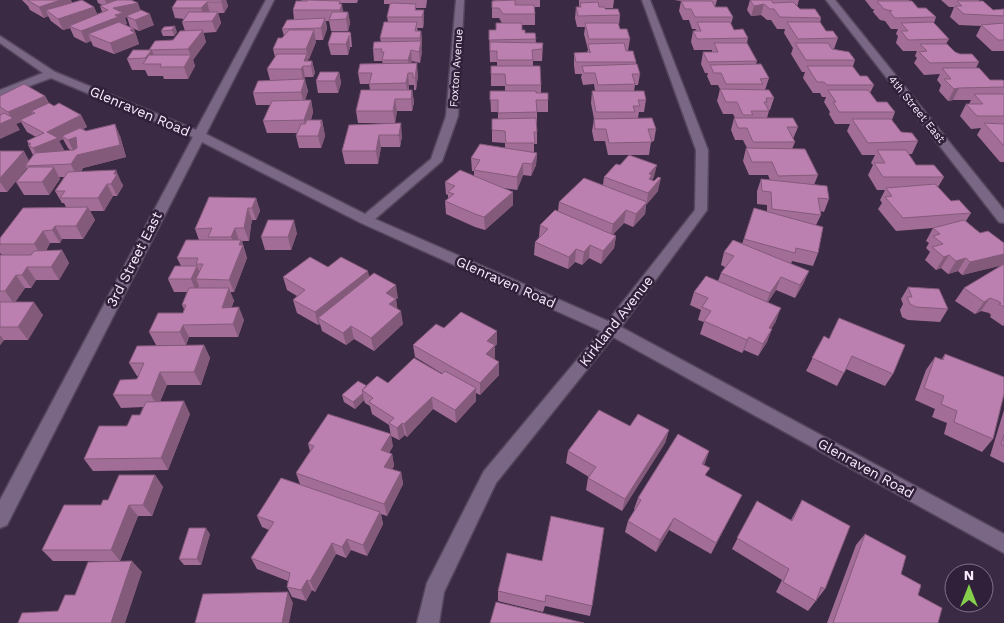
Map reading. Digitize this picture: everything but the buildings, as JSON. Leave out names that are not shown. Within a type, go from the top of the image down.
[{"type":"street","name":"3rd Street East","points":[[0,519],[198,135],[270,0]]},
{"type":"street","name":"Foxton Avenue","points":[[366,220],[436,162],[452,116],[460,0]]},
{"type":"street","name":"Kirkland Avenue","points":[[428,623],[434,590],[490,477],[611,329],[702,210],[702,150],[646,0]]},
{"type":"street","name":"4th Street East","points":[[830,0],[1004,219]]},
{"type":"street","name":"Glenraven Road","points":[[0,39],[51,74],[198,135],[366,220],[611,329],[1004,544]]},
{"type":"street","points":[[0,94],[51,74]]}]
